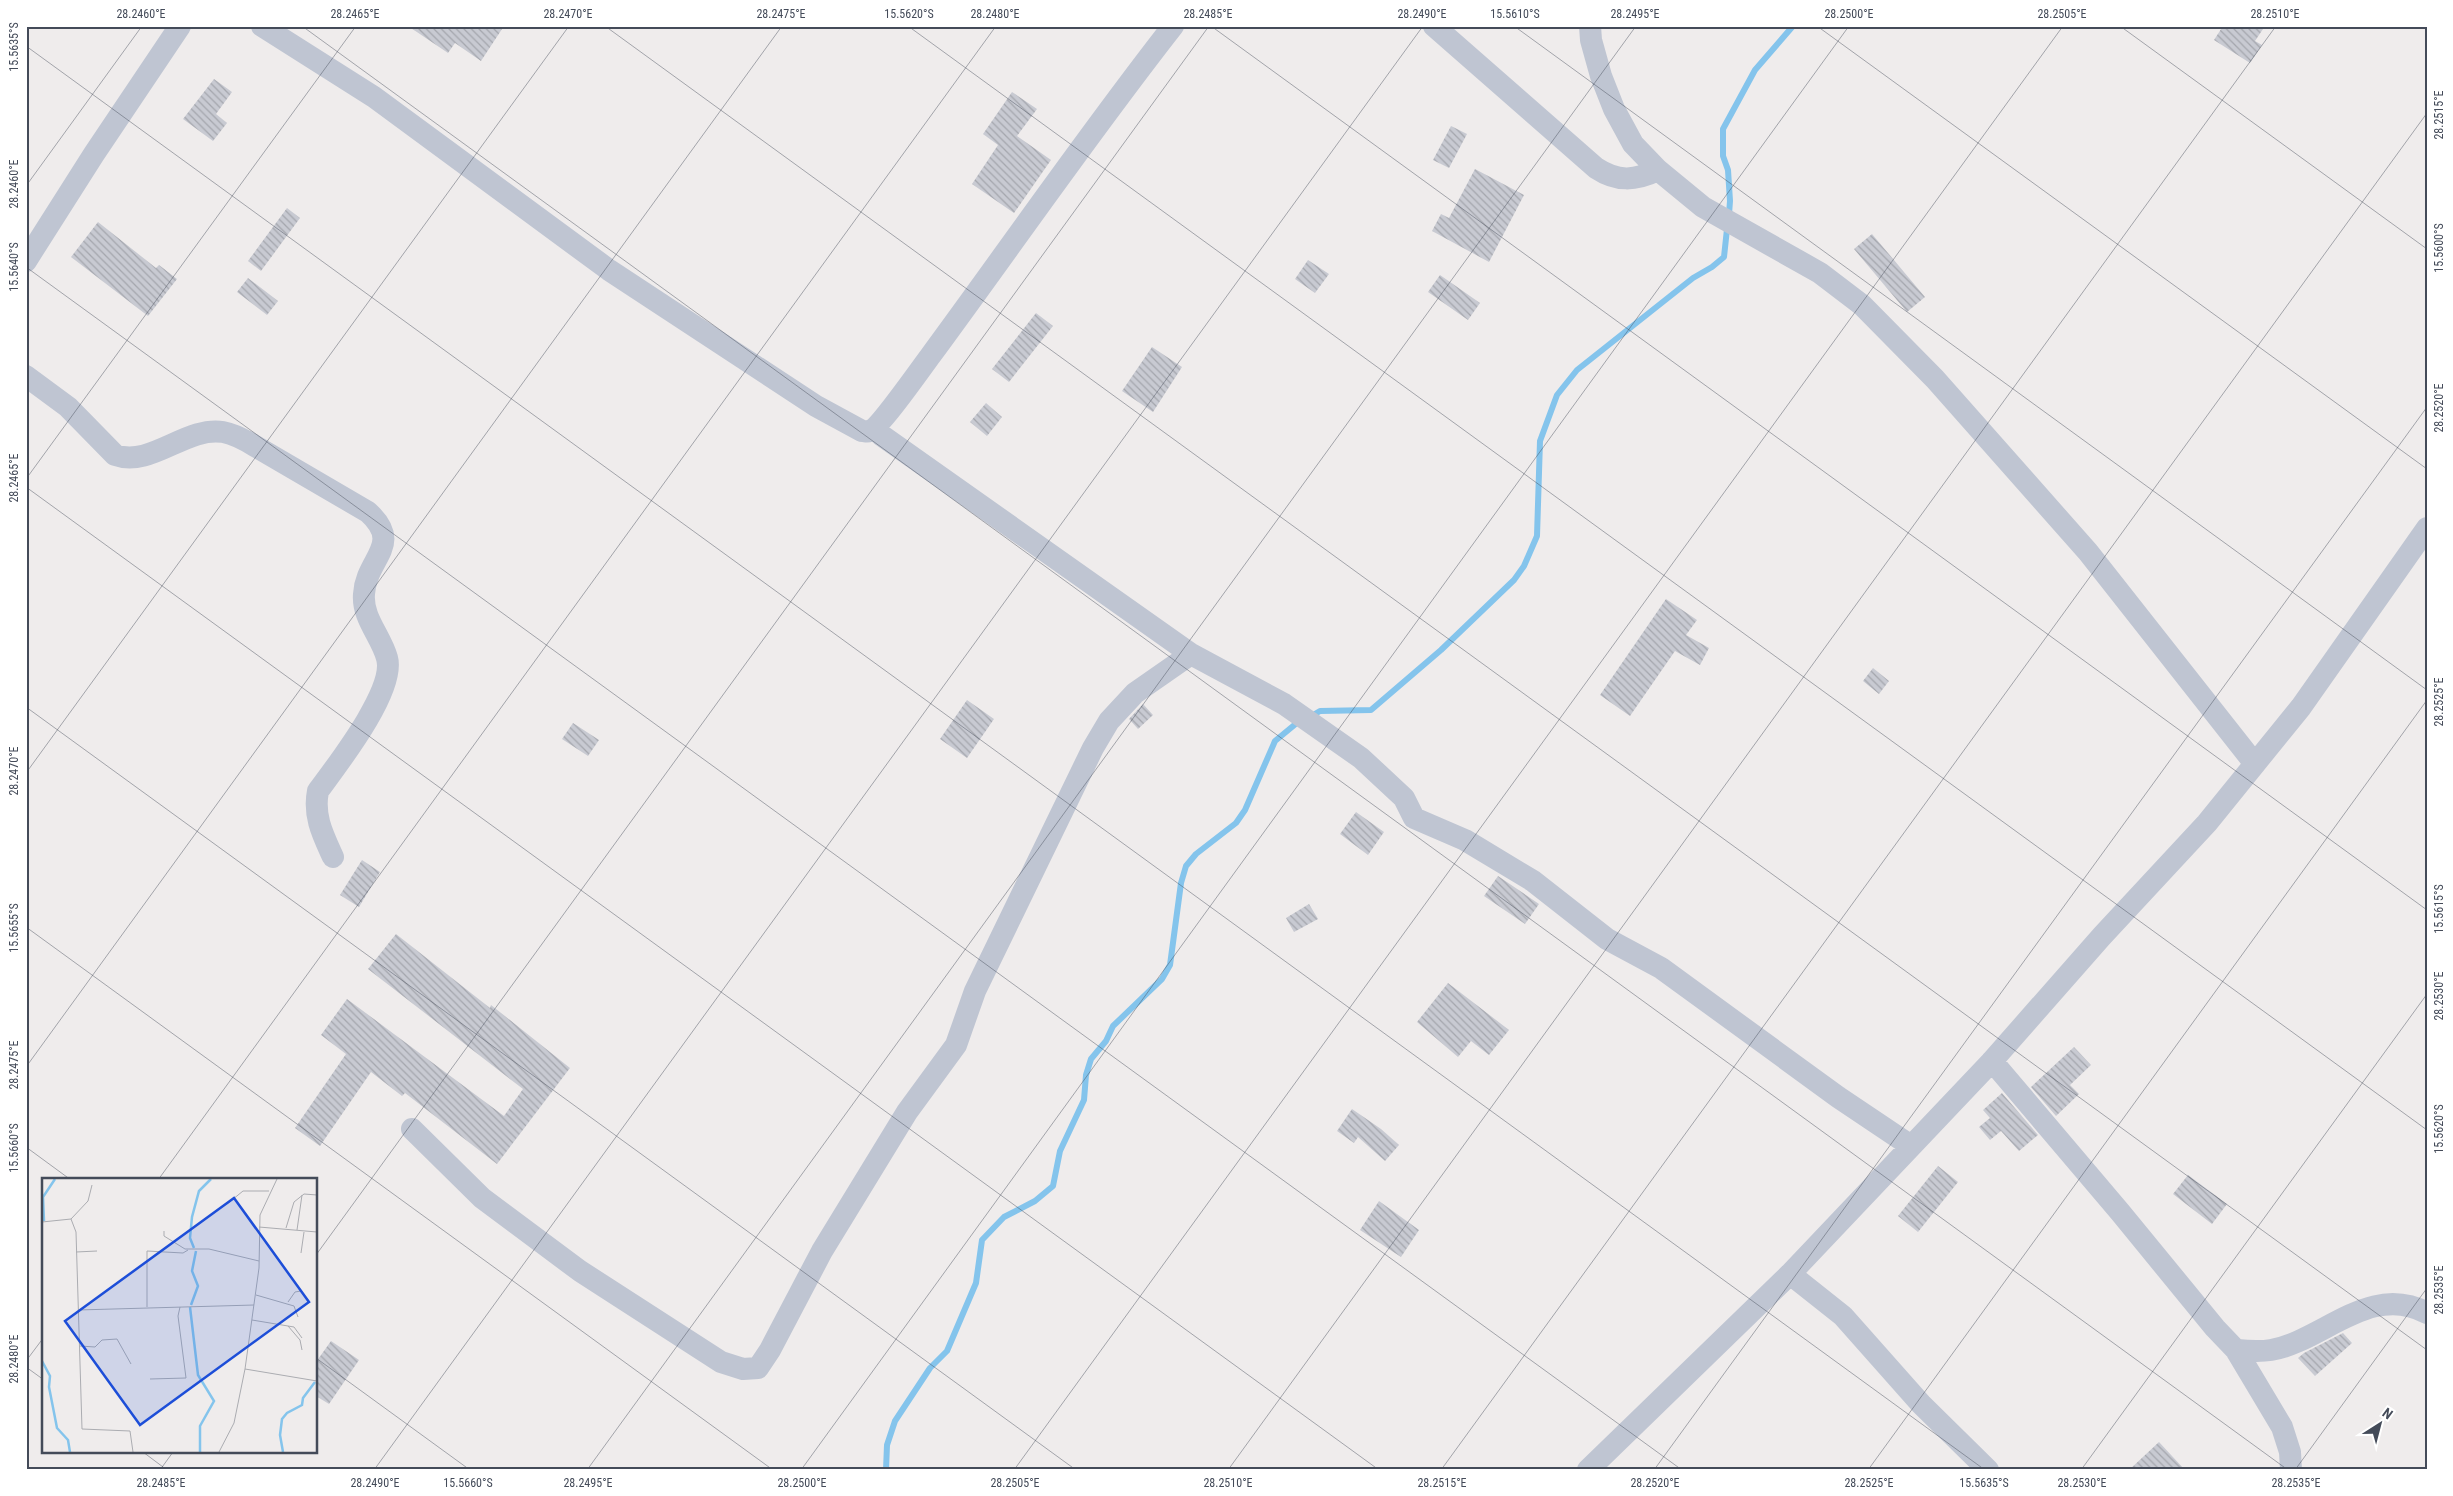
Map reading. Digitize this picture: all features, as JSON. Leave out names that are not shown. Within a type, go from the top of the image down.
[{"type":"street","points":[[26,261],[94,154],[180,26]]},
{"type":"street","points":[[262,26],[374,97],[609,270],[808,400],[862,431],[870,431],[877,426],[1024,229],[1116,99],[1173,26]]},
{"type":"street","points":[[1434,26],[1596,168],[1608,176],[1632,180],[1658,170]]},
{"type":"street","points":[[1590,26],[1591,40],[1614,109],[1633,144],[1658,170],[1703,207],[1820,273],[1862,305],[1935,378],[2088,552],[2255,764]]},
{"type":"street","points":[[26,376],[68,407],[115,455],[124,458],[136,458],[200,434],[223,432],[239,437],[342,496],[368,512],[381,523],[385,538],[367,579],[364,594],[365,608],[387,659],[387,680],[378,701],[318,791],[315,806],[319,826],[333,856]]},
{"type":"street","points":[[877,426],[881,435],[1191,654],[1284,704],[1361,758],[1404,798],[1414,818],[1466,840],[1533,881],[1607,939],[1661,968],[1838,1097],[1911,1146]]},
{"type":"street","points":[[1588,1470],[1790,1274],[1992,1061],[2102,936],[2207,824],[2301,707],[2427,528]]},
{"type":"street","points":[[412,1129],[482,1198],[580,1271],[721,1362],[744,1369],[758,1368],[770,1350],[822,1251],[907,1112],[956,1045],[975,991],[990,958],[1101,734],[1109,721],[1135,693],[1191,654]]},
{"type":"street","points":[[1992,1061],[2215,1328],[2236,1350],[2282,1427],[2290,1452],[2291,1470]]},
{"type":"street","points":[[1790,1274],[1843,1316],[1921,1404],[1988,1470]]},
{"type":"street","points":[[2236,1350],[2253,1352],[2272,1350],[2352,1314],[2380,1305],[2408,1306],[2427,1313]]},
{"type":"building","points":[[408,26],[504,26],[481,61],[455,43],[448,53]]},
{"type":"building","points":[[2223,26],[2265,26],[2255,41],[2262,45],[2250,63],[2214,40]]},
{"type":"building","points":[[214,79],[232,92],[216,114],[227,123],[213,141],[183,119]]},
{"type":"building","points":[[1012,92],[1037,109],[1017,136],[1051,160],[1014,213],[972,184],[998,145],[983,134]]},
{"type":"building","points":[[1451,126],[1467,134],[1449,168],[1433,160]]},
{"type":"building","points":[[1475,169],[1524,195],[1489,262],[1432,231],[1441,214],[1449,218]]},
{"type":"building","points":[[287,208],[300,218],[261,271],[248,261]]},
{"type":"building","points":[[98,222],[156,268],[159,265],[177,279],[148,316],[71,257]]},
{"type":"building","points":[[1872,234],[1925,297],[1907,312],[1854,249]]},
{"type":"building","points":[[1308,260],[1329,274],[1315,293],[1295,279]]},
{"type":"building","points":[[1440,275],[1480,303],[1468,320],[1428,292]]},
{"type":"building","points":[[248,278],[278,301],[267,315],[237,292]]},
{"type":"building","points":[[1036,313],[1053,326],[1009,382],[992,369]]},
{"type":"building","points":[[1152,347],[1182,367],[1153,412],[1122,391]]},
{"type":"building","points":[[986,403],[1002,417],[987,436],[970,422]]},
{"type":"building","points":[[1666,599],[1697,620],[1686,635],[1709,648],[1700,665],[1675,651],[1630,716],[1600,695]]},
{"type":"building","points":[[1873,668],[1889,681],[1879,694],[1863,681]]},
{"type":"building","points":[[967,700],[994,719],[967,758],[940,739]]},
{"type":"building","points":[[1143,704],[1153,715],[1138,729],[1129,719]]},
{"type":"building","points":[[573,723],[599,740],[588,756],[562,739]]},
{"type":"building","points":[[1356,812],[1384,832],[1368,855],[1340,834]]},
{"type":"building","points":[[362,860],[380,872],[359,907],[340,895]]},
{"type":"building","points":[[1498,876],[1539,904],[1525,924],[1484,896]]},
{"type":"building","points":[[1309,904],[1318,919],[1294,932],[1286,918]]},
{"type":"building","points":[[396,934],[490,1008],[491,1005],[570,1068],[497,1164],[405,1093],[402,1096],[371,1072],[320,1146],[295,1128],[346,1054],[321,1035],[347,999],[504,1116],[523,1089],[368,969]]},
{"type":"building","points":[[1448,983],[1509,1030],[1489,1055],[1471,1041],[1458,1057],[1417,1022]]},
{"type":"building","points":[[2074,1047],[2091,1065],[2070,1085],[2079,1094],[2056,1116],[2031,1087]]},
{"type":"building","points":[[2002,1093],[2038,1135],[2019,1151],[2001,1131],[1990,1140],[1979,1127],[1990,1118],[1983,1110]]},
{"type":"building","points":[[1352,1109],[1381,1129],[1399,1145],[1385,1161],[1358,1137],[1354,1143],[1337,1131]]},
{"type":"building","points":[[1938,1166],[1958,1182],[1918,1232],[1898,1216]]},
{"type":"building","points":[[2188,1175],[2227,1204],[2212,1224],[2173,1194]]},
{"type":"building","points":[[1379,1201],[1419,1230],[1401,1257],[1360,1230]]},
{"type":"building","points":[[2343,1333],[2352,1343],[2315,1376],[2298,1358],[2304,1353]]},
{"type":"building","points":[[331,1341],[359,1360],[329,1404],[318,1397],[318,1359]]},
{"type":"building","points":[[2159,1442],[2185,1470],[2129,1470]]},
{"type":"waterway","points":[[1729,214],[1728,170],[1723,156],[1723,129],[1755,70],[1793,26]]},
{"type":"waterway","points":[[1315,714],[1320,711],[1371,710],[1441,650],[1514,580],[1524,566],[1537,536],[1540,441],[1557,395],[1577,370],[1693,278],[1712,267],[1724,257],[1727,229]]},
{"type":"waterway","points":[[886,1470],[887,1445],[895,1421],[930,1368],[947,1351],[976,1283],[982,1240],[1004,1217],[1035,1201],[1053,1186],[1060,1151],[1084,1100],[1086,1075],[1091,1059],[1106,1041],[1113,1026],[1162,979],[1170,965],[1181,883],[1186,866],[1196,854],[1236,823],[1245,810],[1275,741],[1298,722]]}]
